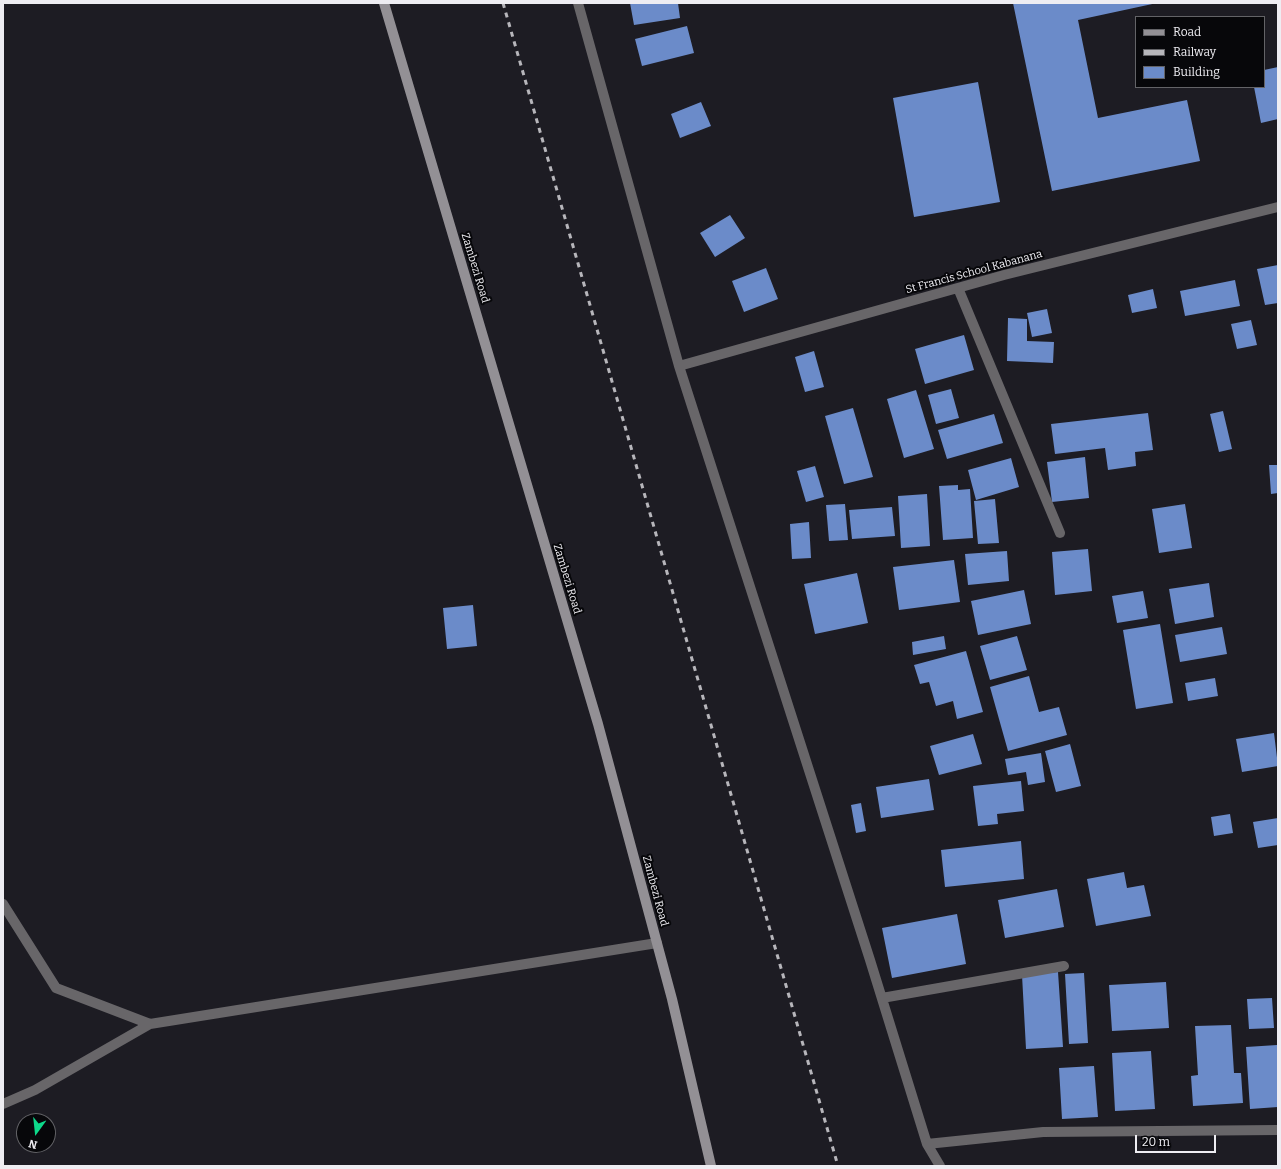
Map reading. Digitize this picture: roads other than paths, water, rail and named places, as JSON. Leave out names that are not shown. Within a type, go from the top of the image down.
[{"type":"main road","name":"Zambezi Road","points":[[384,3],[596,716],[672,999],[711,1166]]},
{"type":"street","points":[[578,3],[679,366],[882,998],[927,1144],[940,1166]]},
{"type":"street","name":"St Francis School Kabanana","points":[[679,366],[958,288],[1278,207]]},
{"type":"street","points":[[958,288],[1060,533]]},
{"type":"street","points":[[3,904],[56,988],[150,1024]]},
{"type":"street","points":[[3,1104],[35,1090],[150,1024],[657,943]]},
{"type":"street","points":[[882,998],[1064,966]]},
{"type":"street","points":[[927,1144],[1043,1132],[1278,1130]]},
{"type":"railway","points":[[503,3],[838,1166]]}]
